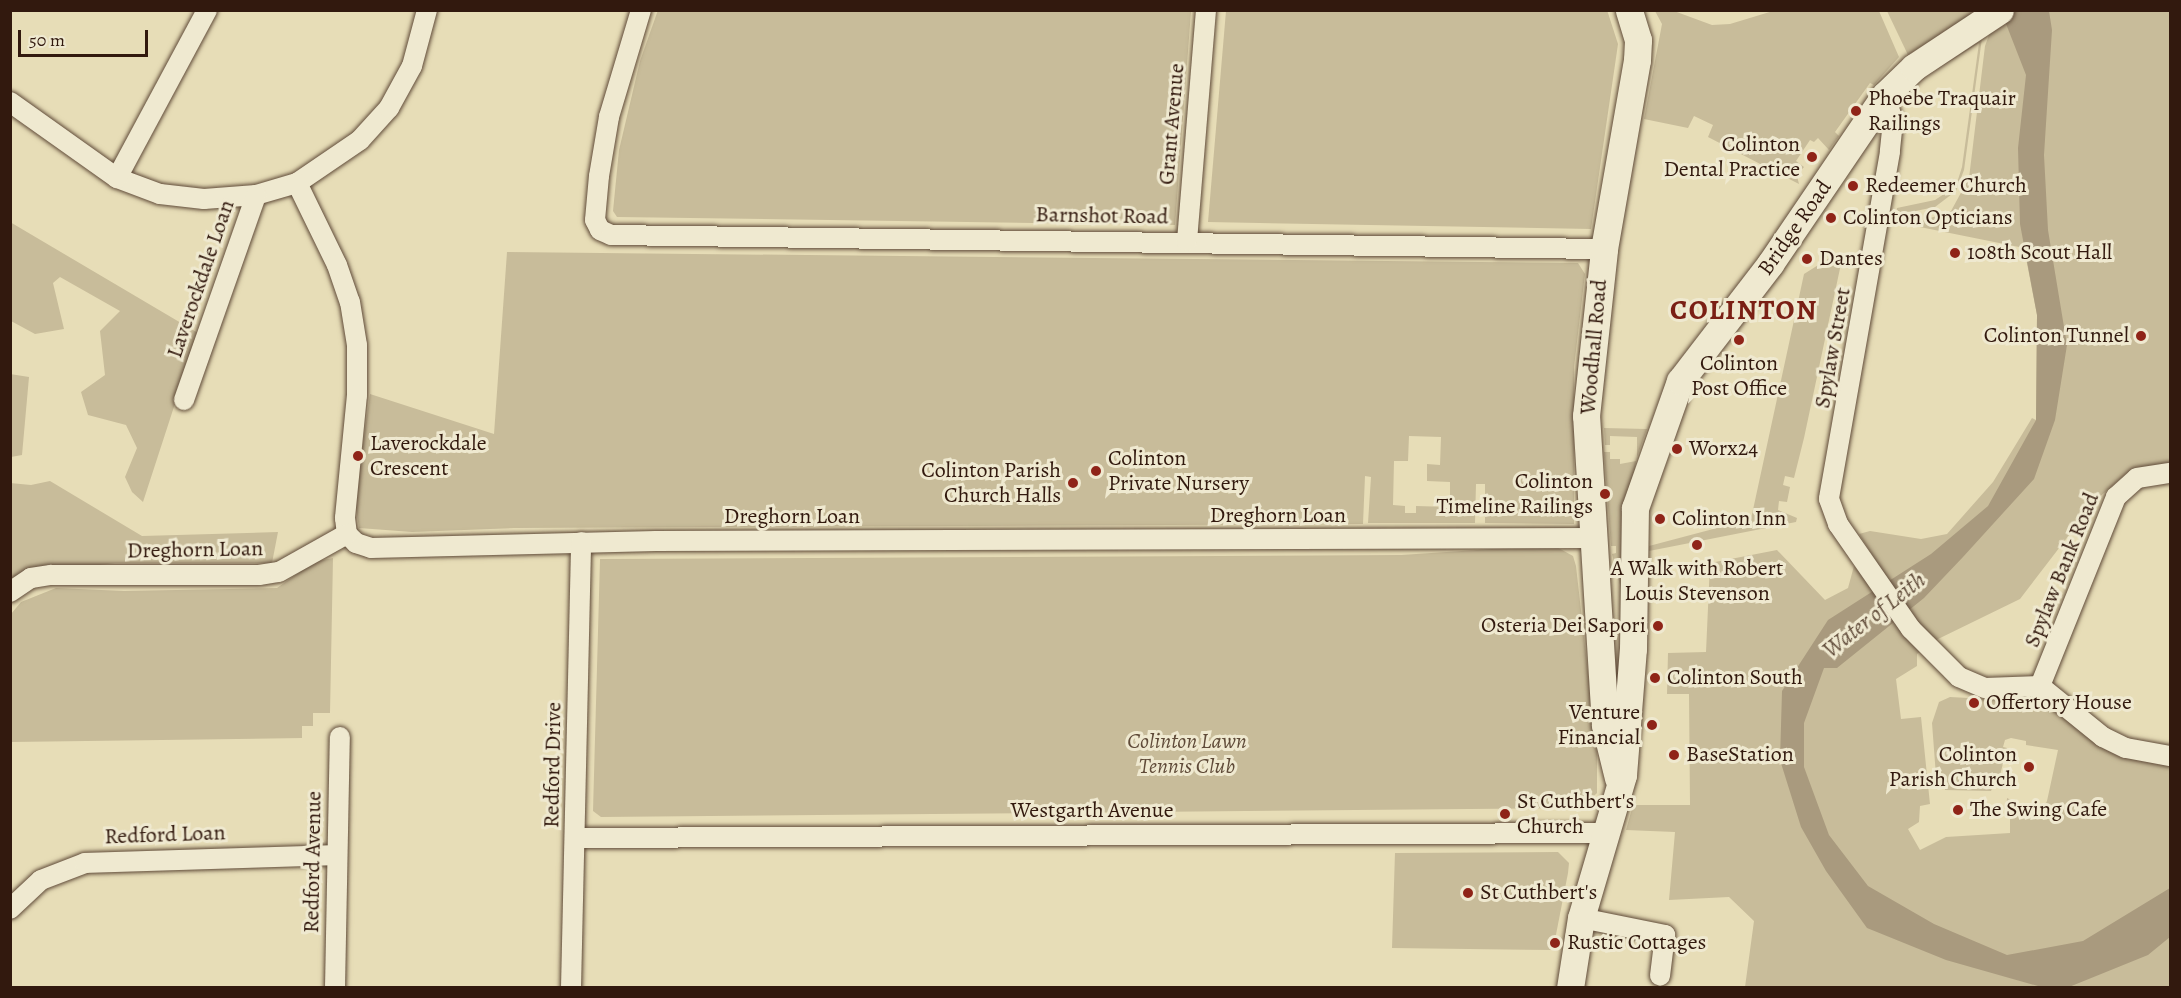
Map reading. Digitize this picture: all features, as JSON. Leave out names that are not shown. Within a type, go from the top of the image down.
[{"type":"main road","name":"Woodhall Road","points":[[1621,788],[1607,740],[1606,688],[1593,538],[1586,416],[1604,249],[1637,60],[1638,40],[1629,10]]},
{"type":"main road","name":"Bridge Road","points":[[1570,987],[1581,918],[1621,788],[1630,700],[1635,508],[1680,381],[1777,255],[1885,95],[1931,56],[2000,10]]},
{"type":"main road","points":[[1606,688],[1613,697],[1630,700]]},
{"type":"street","points":[[117,178],[207,10]]},
{"type":"street","points":[[10,102],[117,178],[160,194],[204,199],[256,195],[297,183],[360,140],[389,108],[412,66],[427,10]]},
{"type":"street","name":"Barnshot Road","points":[[640,10],[605,141],[595,220],[600,230],[611,235],[1604,249]]},
{"type":"street","name":"Grant Avenue","points":[[1187,242],[1206,10]]},
{"type":"street","name":"Spylaw Street","points":[[1885,95],[1893,121],[1890,152],[1829,499],[1838,524],[1865,566],[1911,629],[1959,677],[1985,688],[2040,686]]},
{"type":"street","points":[[297,183],[337,265],[350,302],[355,334],[357,395],[345,518],[347,534]]},
{"type":"street","name":"Laverockdale Loan","points":[[183,400],[197,382],[256,195]]},
{"type":"street","name":"Spylaw Bank Road","points":[[2040,686],[2116,497],[2137,478],[2170,473]]},
{"type":"street","name":"Dreghorn Loan","points":[[10,592],[31,578],[51,575],[269,574],[347,534],[356,543],[371,548],[581,542],[1593,538]]},
{"type":"street","name":"Redford Drive","points":[[571,987],[581,542]]},
{"type":"street","points":[[2040,686],[2103,737],[2126,747],[2170,756]]},
{"type":"street","name":"Redford Avenue","points":[[334,987],[340,737]]},
{"type":"street","name":"Westgarth Avenue","points":[[576,838],[1608,833]]},
{"type":"street","name":"Redford Loan","points":[[10,909],[41,880],[85,863],[337,855]]},
{"type":"street","points":[[1581,918],[1665,935],[1660,976]]},
{"type":"green space","points":[[658,10],[1191,11],[1175,225],[617,217],[613,211],[619,150],[640,61]]},
{"type":"green space","points":[[1607,10],[1618,44],[1591,229],[1208,222],[1226,11]]},
{"type":"green space","points":[[1655,11],[1674,11],[1712,25],[1730,24],[1773,11],[1879,11],[1899,57],[1874,85],[1870,83],[1835,132],[1839,136],[1829,150],[1818,138],[1814,142],[1810,140],[1796,161],[1804,167],[1797,176],[1799,184],[1708,137],[1713,125],[1694,116],[1688,128],[1644,119],[1662,24]]},
{"type":"green space","points":[[1887,11],[1977,11],[1908,55]]},
{"type":"green space","points":[[2024,11],[2170,11],[2170,466],[2130,470],[2096,500],[2020,599],[1936,640],[1917,654],[1917,666],[1896,679],[1901,719],[1921,717],[1930,804],[1920,806],[1919,822],[1908,829],[1920,850],[1946,837],[2010,833],[2010,818],[2006,818],[2007,798],[2021,805],[2044,807],[2047,801],[2058,750],[2026,745],[2026,741],[2011,738],[2005,740],[2003,747],[2007,748],[1999,779],[1996,778],[1991,791],[1945,790],[1945,783],[1936,776],[1932,723],[1939,702],[1950,697],[2041,702],[2108,751],[2170,763],[2170,987],[1745,987],[1754,921],[1729,897],[1669,900],[1675,832],[1626,830],[1633,805],[1690,805],[1689,694],[1667,694],[1668,653],[1706,652],[1710,563],[1777,550],[1825,600],[1848,588],[1854,566],[1866,581],[1881,569],[1859,534],[1870,531],[1921,539],[1947,534],[1993,482],[2032,418],[2036,420],[2037,315],[2024,248],[1910,225],[1951,211],[1969,178],[1985,46],[1990,32]]},
{"type":"green space","points":[[1982,38],[1964,170],[1956,191],[1935,207],[1896,215],[1897,208],[1935,200],[1956,186],[1962,167],[1979,43],[1915,83]]},
{"type":"green space","points":[[10,222],[198,333],[143,502],[132,492],[125,477],[137,448],[126,425],[88,415],[81,392],[105,375],[100,331],[120,311],[60,277],[53,283],[64,329],[35,334],[11,321]]},
{"type":"green space","points":[[507,252],[1578,263],[1585,274],[1574,367],[1574,524],[1485,523],[1485,484],[1476,484],[1475,523],[1368,523],[1371,477],[1365,476],[1363,524],[514,528],[412,532],[359,528],[355,501],[370,394],[494,434]],"holes":[[[1409,436],[1441,437],[1440,465],[1427,464],[1427,481],[1450,482],[1450,507],[1416,506],[1416,513],[1405,513],[1405,506],[1393,505],[1394,461],[1408,461]]]},
{"type":"green space","points":[[1839,252],[1838,258],[1842,259],[1804,438],[1794,478],[1785,476],[1783,485],[1790,487],[1787,502],[1779,501],[1778,510],[1797,518],[1796,522],[1649,551],[1649,546],[1751,519],[1804,274]]},
{"type":"green space","points":[[10,374],[29,377],[22,455],[11,457]]},
{"type":"green space","points":[[1604,428],[1647,429],[1637,457],[1637,437],[1610,436],[1610,445],[1605,445]]},
{"type":"green space","points":[[1604,452],[1610,452],[1610,459],[1620,459],[1620,464],[1636,461],[1621,589],[1612,554],[1616,553],[1616,546],[1611,546]]},
{"type":"green space","points":[[50,481],[142,536],[278,532],[272,563],[115,563],[11,577],[10,483],[31,485]]},
{"type":"green space","name":"Colinton Lawn Tennis Club","points":[[1553,545],[1573,556],[1576,566],[1597,753],[1597,793],[1581,808],[601,817],[593,811],[600,559],[1401,555]]},
{"type":"green space","points":[[333,558],[330,713],[313,713],[313,726],[302,726],[302,738],[11,742],[11,614],[21,602],[56,588],[124,591],[277,588],[314,562]]},
{"type":"green space","points":[[1558,852],[1569,863],[1553,950],[1392,948],[1395,853]]},
{"type":"water","name":"Water of Leith","points":[[2001,11],[2049,11],[2052,30],[2044,155],[2048,230],[2067,345],[2055,420],[2034,479],[1963,557],[1924,598],[1837,668],[1824,668],[1804,723],[1804,767],[1829,835],[1868,886],[1934,924],[2007,955],[2083,941],[2170,888],[2170,937],[2148,955],[2069,987],[2045,988],[1946,960],[1867,928],[1826,871],[1801,827],[1780,760],[1782,691],[1828,620],[1931,554],[1988,506],[2036,420],[2037,315],[2020,224],[2018,148],[2026,75]]},
{"type":"place","name":"Phoebe Traquair Railings","points":[[1856,111]]},
{"type":"place","name":"Colinton Dental Practice","points":[[1812,157]]},
{"type":"place","name":"Redeemer Church","points":[[1853,186]]},
{"type":"place","name":"Colinton Opticians","points":[[1831,218]]},
{"type":"place","name":"108th Scout Hall","points":[[1955,253]]},
{"type":"place","name":"Dantes","points":[[1807,259]]},
{"type":"place","name":"Colinton Tunnel","points":[[2141,336]]},
{"type":"place","name":"Colinton Post Office","points":[[1739,340]]},
{"type":"place","name":"Worx24","points":[[1677,449]]},
{"type":"place","name":"Laverockdale Crescent","points":[[358,456]]},
{"type":"place","name":"Colinton Private Nursery","points":[[1096,471]]},
{"type":"place","name":"Colinton Parish Church Halls","points":[[1073,483]]},
{"type":"place","name":"Colinton Timeline Railings","points":[[1605,494]]},
{"type":"place","name":"Colinton Inn","points":[[1660,519]]},
{"type":"place","name":"A Walk with Robert Louis Stevenson","points":[[1697,545]]},
{"type":"place","name":"Osteria Dei Sapori","points":[[1658,626]]},
{"type":"place","name":"Colinton South","points":[[1655,678]]},
{"type":"place","name":"Offertory House","points":[[1974,703]]},
{"type":"place","name":"Venture Financial","points":[[1652,725]]},
{"type":"place","name":"BaseStation","points":[[1674,755]]},
{"type":"place","name":"Colinton Parish Church","points":[[2029,767]]},
{"type":"place","name":"The Swing Cafe","points":[[1958,810]]},
{"type":"place","name":"St Cuthbert's Church","points":[[1505,814]]},
{"type":"place","name":"St Cuthbert's","points":[[1468,893]]},
{"type":"place","name":"Rustic Cottages","points":[[1555,943]]},
{"type":"district","name":"COLINTON","points":[[1744,310]]}]
